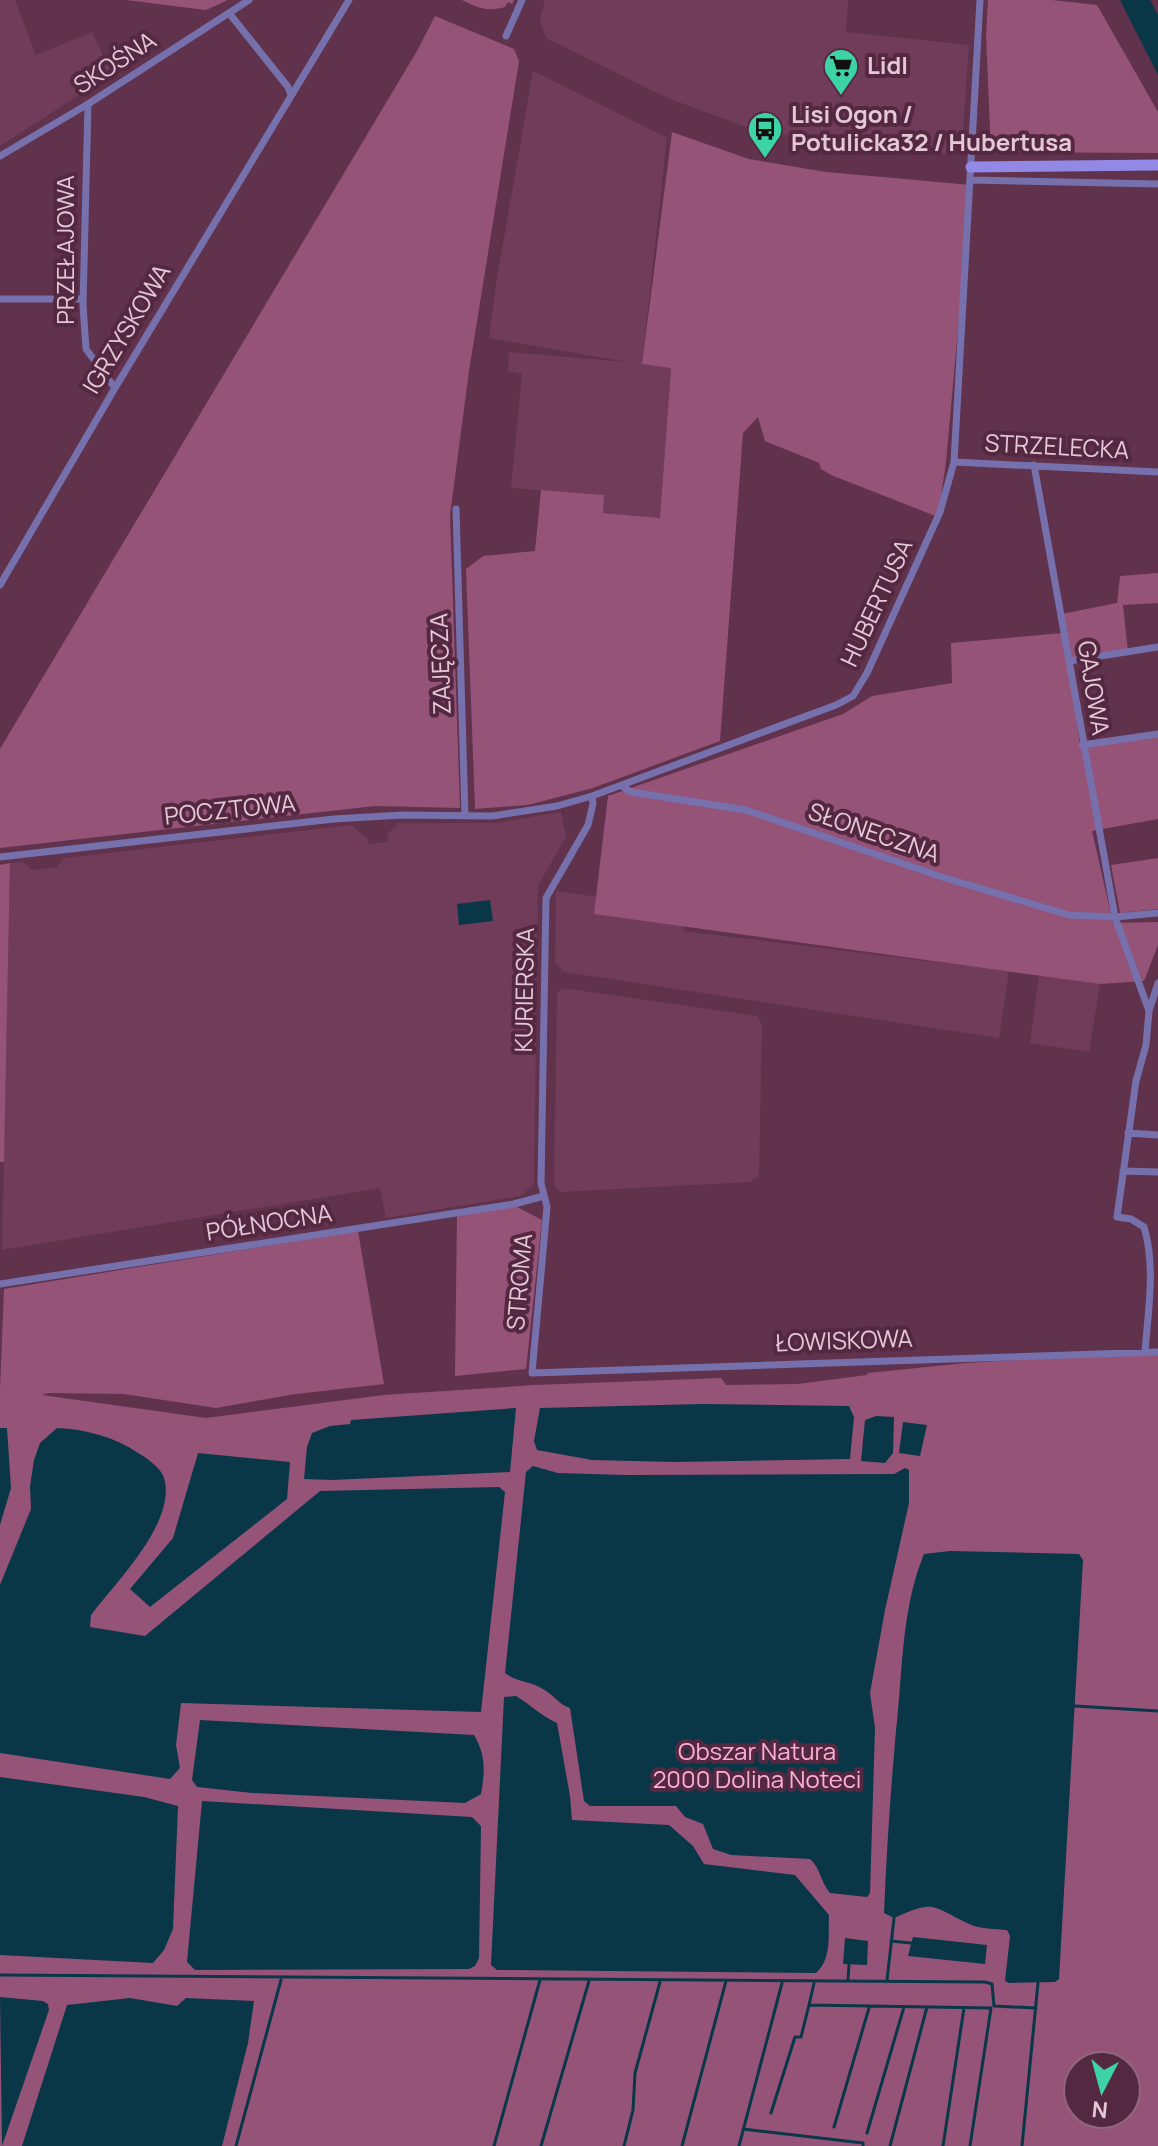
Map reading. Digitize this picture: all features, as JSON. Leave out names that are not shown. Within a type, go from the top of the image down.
[{"type":"street","name":"SKOŚNA","points":[[0,156],[88,104],[249,0]]},
{"type":"street","name":"IGRZYSKOWA","points":[[0,585],[349,0]]},
{"type":"street","points":[[506,36],[522,0]]},
{"type":"street","name":"HUBERTUSA","points":[[465,816],[528,811],[592,796],[813,715],[853,696],[867,673],[938,517],[954,462],[980,0]]},
{"type":"street","points":[[229,13],[288,87],[291,95]]},
{"type":"street","name":"PRZEŁAJOWA","points":[[88,104],[83,299],[86,349],[115,388]]},
{"type":"street","points":[[971,173],[1158,165]]},
{"type":"street","points":[[971,173],[1158,184]]},
{"type":"street","points":[[0,299],[83,299]]},
{"type":"street","name":"STRZELECKA","points":[[954,462],[1158,472]]},
{"type":"street","name":"GAJOWA","points":[[1034,465],[1115,917]]},
{"type":"street","name":"ZAJĘCZA","points":[[456,509],[465,816]]},
{"type":"street","points":[[1069,661],[1158,647]]},
{"type":"street","points":[[1082,745],[1158,734]]},
{"type":"street","name":"SŁONECZNA","points":[[622,786],[631,792],[746,810],[942,877],[1069,915],[1115,917],[1158,913]]},
{"type":"street","name":"KURIERSKA","points":[[544,1196],[541,1183],[546,898],[588,825],[592,796]]},
{"type":"street","name":"POCZTOWA","points":[[0,857],[334,819],[389,815],[465,816]]},
{"type":"street","points":[[1115,917],[1149,1011]]},
{"type":"street","points":[[1145,1352],[1150,1289],[1148,1241],[1144,1227],[1131,1219],[1117,1217],[1139,1065],[1146,1045],[1149,1011],[1158,983]]},
{"type":"street","points":[[1128,1133],[1158,1135]]},
{"type":"street","points":[[1123,1171],[1158,1172]]},
{"type":"street","name":"PÓŁNOCNA","points":[[0,1284],[514,1204],[544,1196]]},
{"type":"street","name":"STROMA","points":[[532,1373],[547,1207],[544,1196]]},
{"type":"street","name":"ŁOWISKOWA","points":[[532,1373],[1158,1352]]},
{"type":"shaded area","points":[[0,0],[15,0],[36,55],[92,32],[112,74],[0,146]]},
{"type":"shaded area","points":[[545,0],[848,0],[846,32],[969,45],[962,144],[951,154],[875,149],[807,140],[743,126],[665,97],[546,38],[540,20]]},
{"type":"shaded area","points":[[533,71],[667,138],[642,364],[671,367],[660,518],[603,513],[603,495],[511,488],[522,374],[508,371],[509,352],[627,362],[489,338]]},
{"type":"shaded area","points":[[561,812],[566,836],[538,886],[534,1183],[521,1196],[386,1218],[380,1188],[2,1250],[10,863],[23,862],[32,870],[57,867],[64,858],[351,825],[367,838],[369,844],[388,842],[387,835],[398,823],[496,823]]},
{"type":"shaded area","points":[[556,891],[685,909],[683,931],[1009,971],[999,1038],[564,972],[555,962]]},
{"type":"shaded area","points":[[1039,975],[1100,984],[1089,1052],[1030,1043]]},
{"type":"shaded area","points":[[563,988],[757,1016],[762,1025],[759,1175],[750,1182],[560,1192],[554,1185],[557,993]]},
{"type":"green space","points":[[126,0],[228,0],[206,10]]},
{"type":"green space","points":[[462,0],[514,0],[505,7],[488,9]]},
{"type":"green space","points":[[988,0],[1052,0],[1097,5],[1158,112],[1158,153],[991,152],[986,35]]},
{"type":"green space","points":[[435,16],[514,49],[519,61],[469,371],[450,515],[460,808],[375,806],[0,848],[0,749]]},
{"type":"green space","points":[[672,132],[749,159],[826,172],[971,185],[946,462],[938,517],[831,475],[821,469],[819,463],[765,441],[758,417],[743,433],[720,741],[593,788],[528,805],[475,809],[466,569],[483,556],[535,551],[541,490],[604,495],[603,513],[660,518],[671,368],[642,364]]},
{"type":"green space","points":[[1158,573],[1158,603],[1123,605],[1128,652],[1069,662],[1080,747],[1158,735],[1158,819],[1092,831],[1113,923],[1158,922],[1158,945],[1144,981],[1100,984],[594,914],[608,796],[843,714],[872,696],[952,683],[951,643],[1063,633],[1061,614],[1117,603],[1120,576]]},
{"type":"green space","points":[[1158,858],[1158,909],[1120,913],[1111,865]]},
{"type":"green space","points":[[10,863],[4,1162],[0,1162],[0,865]]},
{"type":"green space","points":[[517,1207],[542,1220],[526,1369],[455,1376],[457,1214]]},
{"type":"green space","name":"Obszar Natura 2000 Dolina Noteci","points":[[358,1231],[384,1384],[296,1394],[216,1408],[124,1394],[42,1395],[206,1418],[384,1395],[721,1378],[726,1385],[798,1384],[966,1363],[1158,1351],[1158,2146],[0,2146],[0,1390],[4,1289]]},
{"type":"water","points":[[1120,0],[1150,0],[1158,15],[1158,75]]},
{"type":"water","points":[[490,900],[493,921],[459,925],[457,904]]},
{"type":"water","points":[[701,1404],[849,1406],[854,1417],[850,1459],[592,1460],[537,1450],[534,1441],[540,1408]]},
{"type":"water","points":[[516,1408],[510,1472],[304,1479],[307,1447],[312,1433],[330,1426],[350,1424],[351,1420]]},
{"type":"water","points":[[876,1416],[894,1417],[893,1453],[885,1463],[861,1461],[865,1420]]},
{"type":"water","points":[[903,1422],[927,1425],[920,1456],[899,1453]]},
{"type":"water","points":[[0,1428],[7,1428],[11,1488],[0,1525]]},
{"type":"water","points":[[57,1428],[89,1432],[120,1442],[149,1460],[164,1478],[166,1495],[153,1532],[129,1569],[91,1615],[90,1627],[145,1636],[320,1491],[499,1487],[505,1492],[481,1712],[181,1703],[176,1745],[180,1768],[170,1779],[0,1753],[0,1585],[31,1509],[30,1486],[40,1443]]},
{"type":"water","points":[[198,1453],[290,1462],[287,1499],[150,1607],[130,1589],[173,1538]]},
{"type":"water","points":[[533,1466],[558,1473],[625,1475],[894,1474],[905,1468],[909,1470],[909,1503],[870,1693],[875,1728],[870,1893],[867,1897],[830,1893],[810,1859],[731,1855],[713,1849],[703,1824],[685,1817],[676,1806],[590,1806],[584,1801],[570,1708],[538,1686],[505,1673],[526,1472]]},
{"type":"water","points":[[950,1551],[1079,1554],[1083,1560],[1059,1979],[1055,1982],[1005,1981],[1010,1936],[1007,1930],[973,1926],[933,1907],[918,1908],[894,1918],[884,1913],[894,1752],[909,1607],[924,1554]]},
{"type":"water","points":[[516,1696],[557,1723],[572,1820],[669,1825],[693,1846],[704,1864],[795,1875],[829,1915],[827,1954],[816,1973],[497,1970],[491,1965],[504,1697]]},
{"type":"water","points":[[200,1720],[474,1735],[484,1764],[481,1794],[465,1803],[252,1793],[197,1787],[192,1780]]},
{"type":"water","points":[[0,1777],[144,1797],[178,1806],[173,1929],[164,1950],[153,1963],[0,1955]]},
{"type":"water","points":[[202,1801],[472,1817],[481,1826],[479,1958],[475,1966],[469,1969],[195,1970],[187,1962]]},
{"type":"water","points":[[913,1937],[987,1945],[985,1964],[908,1956]]},
{"type":"water","points":[[845,1938],[868,1941],[867,1965],[843,1964]]},
{"type":"water","points":[[0,1997],[43,2001],[48,2004],[49,2010],[2,2146]]},
{"type":"water","points":[[130,1998],[177,2006],[186,1998],[254,2001],[248,2043],[222,2146],[22,2146],[67,2005]]},
{"type":"waterway","points":[[1075,1706],[1158,1711]]},
{"type":"waterway","points":[[887,1980],[894,1918]]},
{"type":"waterway","points":[[891,1941],[911,1943]]},
{"type":"waterway","points":[[848,1980],[849,1964]]},
{"type":"waterway","points":[[0,1975],[985,1982],[992,1984],[994,2006],[1036,2008]]},
{"type":"waterway","points":[[236,2146],[281,1980]]},
{"type":"waterway","points":[[494,2146],[540,1980]]},
{"type":"waterway","points":[[541,2146],[589,1981]]},
{"type":"waterway","points":[[682,2146],[726,1981]]},
{"type":"waterway","points":[[624,2146],[633,2110],[635,2073],[660,1982]]},
{"type":"waterway","points":[[739,2146],[782,1983]]},
{"type":"waterway","points":[[814,1983],[809,2005],[991,2008]]},
{"type":"waterway","points":[[1022,2146],[1038,1983]]},
{"type":"waterway","points":[[771,2113],[795,2037],[801,2037],[809,2005]]},
{"type":"waterway","points":[[867,2133],[904,2007]]},
{"type":"waterway","points":[[890,2146],[927,2007]]},
{"type":"waterway","points":[[834,2127],[869,2008]]},
{"type":"waterway","points":[[943,2146],[964,2008]]},
{"type":"waterway","points":[[970,2146],[991,2008]]},
{"type":"waterway","points":[[743,2129],[863,2143],[863,2146]]},
{"type":"place","name":"Lidl","points":[[841,97]]},
{"type":"place","name":"Lisi Ogon / Potulicka32 / Hubertusa","points":[[765,160]]}]
